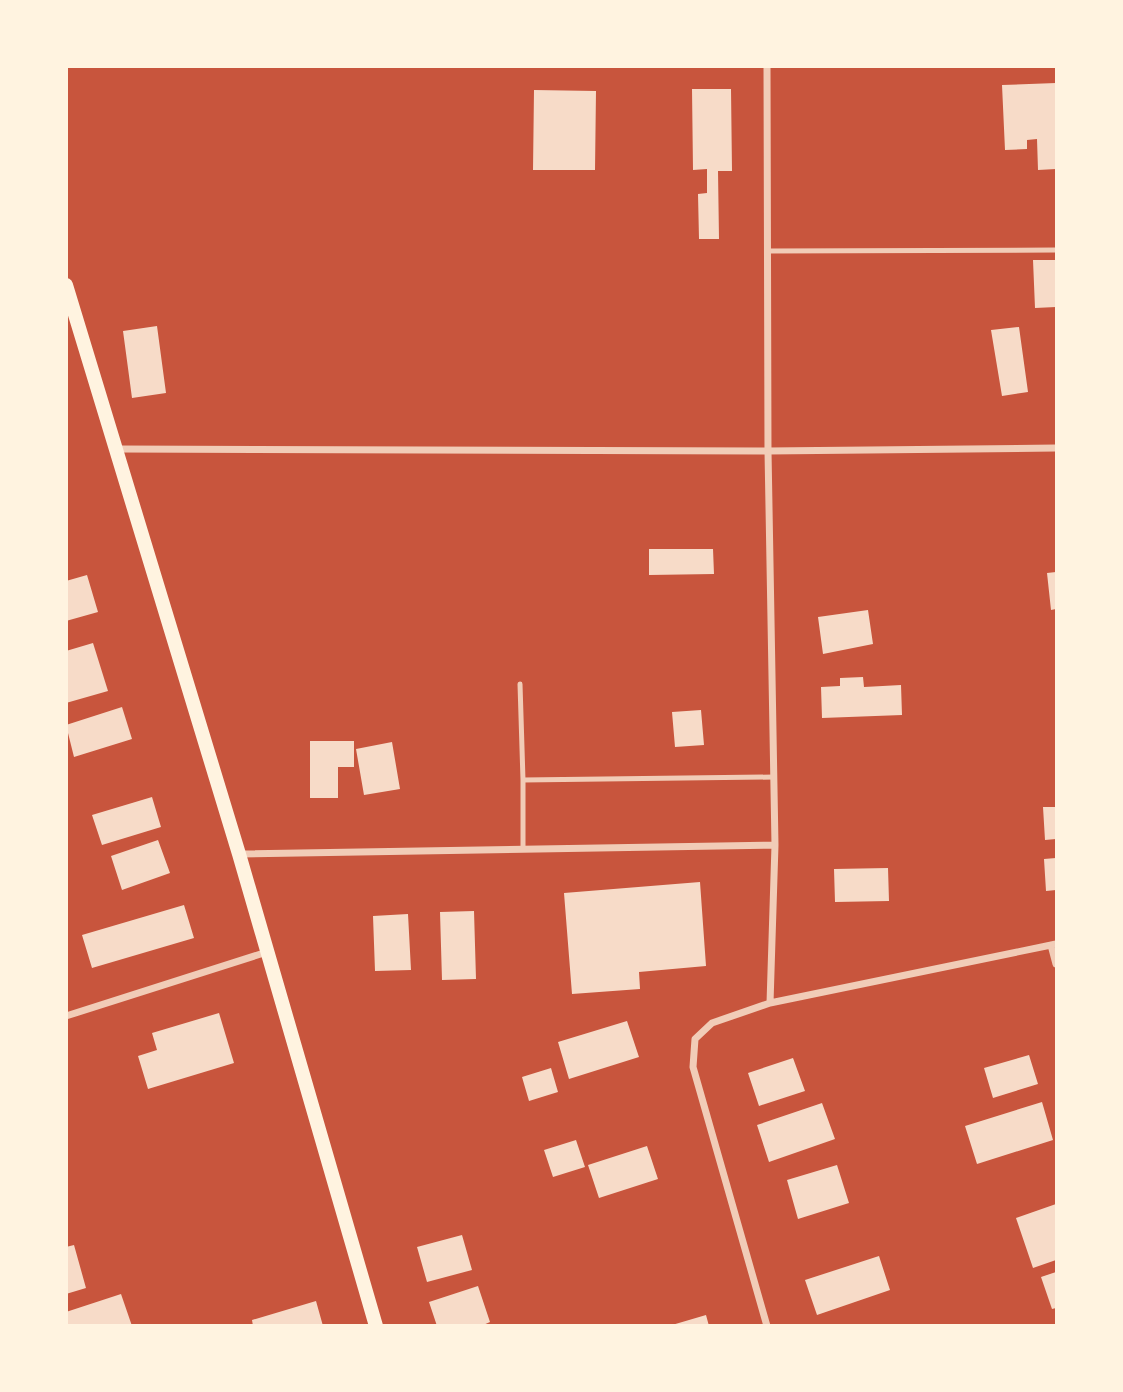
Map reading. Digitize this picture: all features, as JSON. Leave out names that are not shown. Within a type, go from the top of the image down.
[{"type":"main road","points":[[66,285],[118,449],[268,951],[376,1325]]},
{"type":"street","points":[[767,66],[768,452],[775,845],[770,1003]]},
{"type":"street","points":[[118,449],[768,452],[1056,448]]},
{"type":"street","points":[[239,854],[775,845]]},
{"type":"street","points":[[767,1325],[693,1067],[695,1039],[712,1023],[770,1003],[1054,944],[1056,964]]},
{"type":"street","points":[[66,1016],[268,951]]},
{"type":"lane","points":[[768,251],[1056,250]]},
{"type":"lane","points":[[520,684],[523,849]]},
{"type":"lane","points":[[523,780],[774,777]]},
{"type":"building","points":[[1056,83],[1056,169],[1038,170],[1037,139],[1027,140],[1027,149],[1005,150],[1002,85]]},
{"type":"building","points":[[692,89],[731,89],[732,171],[718,171],[719,239],[699,239],[698,194],[707,193],[707,169],[693,170]]},
{"type":"building","points":[[534,90],[596,91],[595,170],[533,170]]},
{"type":"building","points":[[1033,260],[1056,260],[1056,307],[1035,308]]},
{"type":"building","points":[[157,326],[166,393],[132,398],[123,331]]},
{"type":"building","points":[[1019,327],[1028,392],[1002,396],[991,330]]},
{"type":"building","points":[[649,549],[713,549],[714,574],[649,575]]},
{"type":"building","points":[[1056,572],[1056,609],[1051,610],[1047,573]]},
{"type":"building","points":[[87,575],[98,612],[66,621],[66,581]]},
{"type":"building","points":[[868,610],[873,644],[823,654],[818,617]]},
{"type":"building","points":[[93,643],[108,691],[66,703],[66,651]]},
{"type":"building","points":[[863,677],[864,687],[901,685],[902,715],[822,718],[821,687],[840,686],[840,678]]},
{"type":"building","points":[[122,707],[132,739],[74,757],[66,725]]},
{"type":"building","points":[[701,710],[704,745],[675,747],[672,712]]},
{"type":"building","points":[[310,741],[354,741],[354,767],[338,767],[338,798],[310,798]]},
{"type":"building","points":[[392,742],[400,789],[364,795],[356,749]]},
{"type":"building","points":[[152,797],[161,827],[102,845],[92,815]]},
{"type":"building","points":[[1043,807],[1056,807],[1056,839],[1045,840]]},
{"type":"building","points":[[158,840],[170,873],[122,890],[111,856]]},
{"type":"building","points":[[1056,858],[1056,890],[1046,891],[1044,859]]},
{"type":"building","points":[[888,868],[889,901],[835,902],[834,869]]},
{"type":"building","points":[[700,882],[706,966],[639,972],[640,989],[572,994],[564,893]]},
{"type":"building","points":[[184,905],[194,938],[92,968],[82,935]]},
{"type":"building","points":[[474,911],[476,979],[442,980],[440,912]]},
{"type":"building","points":[[408,914],[411,970],[375,971],[373,916]]},
{"type":"building","points":[[219,1013],[234,1063],[148,1089],[138,1056],[157,1050],[152,1033]]},
{"type":"building","points":[[627,1021],[639,1057],[569,1079],[558,1042]]},
{"type":"building","points":[[1029,1055],[1038,1084],[993,1098],[984,1068]]},
{"type":"building","points":[[793,1058],[805,1091],[759,1106],[748,1073]]},
{"type":"building","points":[[551,1068],[558,1092],[529,1101],[522,1077]]},
{"type":"building","points":[[1042,1102],[1053,1140],[977,1164],[965,1126]]},
{"type":"building","points":[[822,1103],[835,1139],[769,1162],[757,1125]]},
{"type":"building","points":[[576,1140],[585,1167],[553,1177],[544,1150]]},
{"type":"building","points":[[647,1146],[658,1179],[599,1198],[588,1165]]},
{"type":"building","points":[[837,1165],[849,1203],[798,1219],[787,1180]]},
{"type":"building","points":[[1056,1204],[1056,1260],[1033,1268],[1016,1218]]},
{"type":"building","points":[[462,1235],[472,1270],[427,1282],[417,1247]]},
{"type":"building","points":[[74,1245],[86,1288],[66,1294],[66,1247]]},
{"type":"building","points":[[879,1256],[890,1290],[817,1315],[805,1280]]},
{"type":"building","points":[[1056,1272],[1056,1308],[1052,1309],[1041,1277]]},
{"type":"building","points":[[478,1286],[490,1322],[481,1326],[437,1326],[429,1302]]},
{"type":"building","points":[[121,1294],[132,1326],[66,1326],[66,1312]]},
{"type":"building","points":[[316,1301],[323,1326],[253,1326],[252,1320]]},
{"type":"building","points":[[706,1315],[709,1326],[672,1325]]}]
